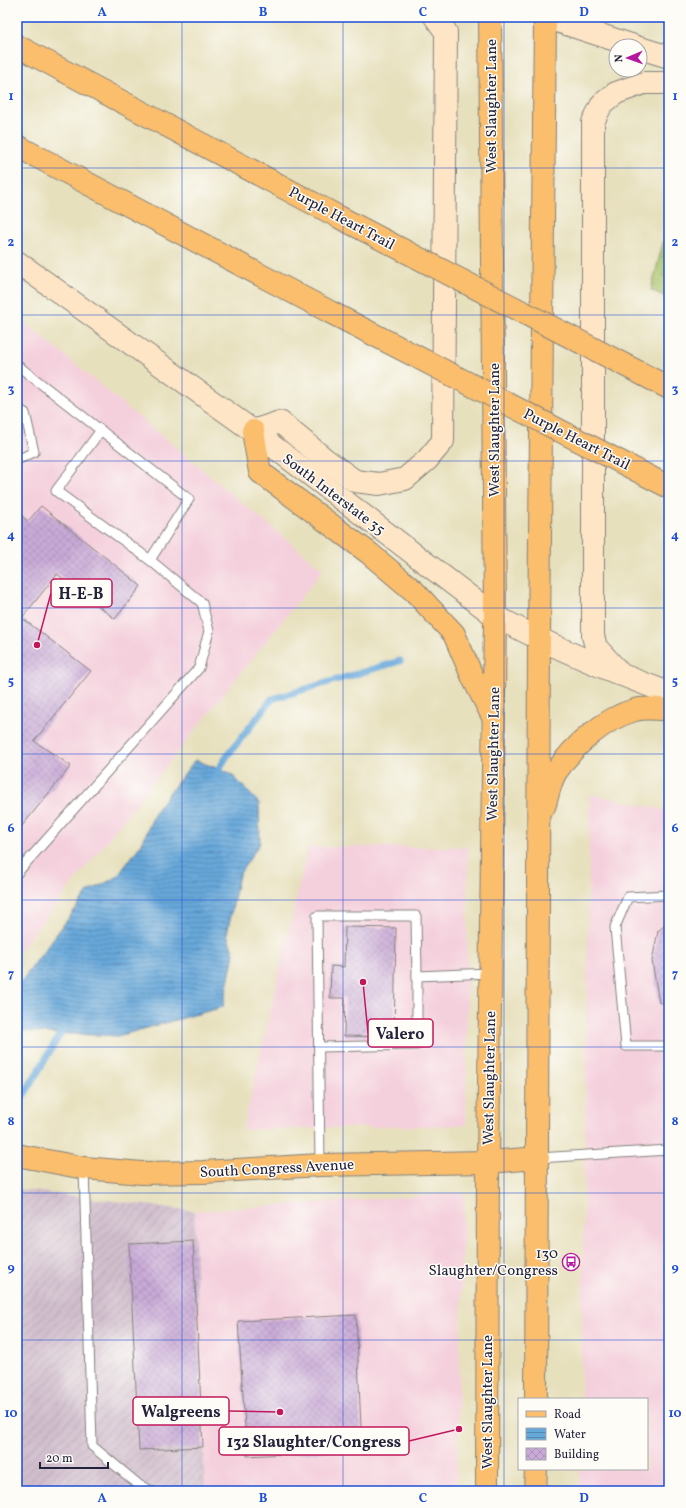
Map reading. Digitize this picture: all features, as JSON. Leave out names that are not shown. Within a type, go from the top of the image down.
[{"type":"main road","points":[[435,17],[446,32],[443,441],[427,460],[405,479],[378,484],[355,481],[326,460],[280,422],[253,431],[260,472],[369,553],[414,591],[454,634],[473,678],[494,718]]},
{"type":"main road","name":"West Slaughter Lane","points":[[487,1491],[488,1162],[495,616],[490,17]]},
{"type":"main road","points":[[536,1398],[539,640],[545,17],[609,38]]},
{"type":"main road","points":[[17,33],[142,111]]},
{"type":"main road","name":"Purple Heart Trail","points":[[17,46],[142,111],[339,217],[669,388]]},
{"type":"main road","points":[[648,50],[669,57]]},
{"type":"main road","points":[[623,676],[596,647],[593,636],[592,122],[602,104],[616,92],[644,83],[669,83]]},
{"type":"main road","name":"Purple Heart Trail","points":[[17,146],[330,312],[669,487]]},
{"type":"main road","name":"South Interstate 35","points":[[17,262],[253,431],[495,616],[539,640],[623,676],[669,693]]},
{"type":"main road","points":[[538,823],[556,772],[573,751],[591,734],[617,716],[636,709],[669,710]]},
{"type":"main road","name":"South Congress Avenue","points":[[17,1155],[84,1168],[142,1172],[204,1172],[320,1165],[488,1162],[538,1158]]},
{"type":"main road","points":[[536,1470],[536,1491]]},
{"type":"lane","points":[[17,365],[189,499],[150,560]]},
{"type":"lane","points":[[17,408],[25,413],[34,452],[17,460]]},
{"type":"lane","points":[[17,873],[199,668],[210,631],[202,603],[150,560],[56,492],[101,430]]},
{"type":"lane","points":[[663,1046],[626,1046],[615,927],[628,897],[669,895]]},
{"type":"lane","points":[[319,1047],[417,1045],[416,916],[317,916],[320,1165]]},
{"type":"lane","points":[[417,976],[490,973]]},
{"type":"lane","points":[[538,1158],[669,1150]]},
{"type":"lane","points":[[84,1168],[92,1446],[139,1484],[152,1491]]},
{"type":"shaded area","points":[[632,17],[669,17],[669,27]]},
{"type":"shaded area","points":[[17,316],[323,570],[17,953]]},
{"type":"shaded area","points":[[590,794],[669,811],[669,1491],[579,1491],[580,1470],[648,1470],[648,1398],[581,1398]]},
{"type":"shaded area","points":[[308,847],[468,847],[466,1125],[243,1130]]},
{"type":"shaded area","points":[[17,1189],[194,1211],[205,1491],[17,1491]]},
{"type":"shaded area","points":[[464,1193],[456,1491],[205,1491],[194,1211]]},
{"type":"green space","points":[[669,219],[669,298],[651,290]]},
{"type":"water","points":[[195,760],[230,773],[259,803],[260,843],[239,875],[227,934],[234,954],[223,1007],[118,1036],[47,1033],[17,1030],[17,987],[88,892],[117,877],[142,843],[156,810]]},
{"type":"building","points":[[41,506],[141,586],[115,619],[57,574],[22,618],[91,671],[34,741],[71,766],[17,832],[17,512],[28,521]]},
{"type":"building","points":[[669,922],[669,1002],[659,1003],[652,961],[658,931]]},
{"type":"building","points":[[345,927],[396,928],[394,1037],[344,1036],[345,998],[330,998],[331,966],[344,967]]},
{"type":"building","points":[[193,1241],[203,1447],[139,1450],[129,1244]]},
{"type":"building","points":[[356,1315],[362,1450],[247,1456],[238,1321]]},
{"type":"waterway","points":[[214,777],[227,756],[272,699],[400,661]]},
{"type":"waterway","points":[[18,1105],[65,1026]]},
{"type":"place","name":"H-E-B","points":[[37,645]]},
{"type":"place","name":"Valero","points":[[363,982]]},
{"type":"place","name":"130 Slaughter/Congress","points":[[571,1262]]},
{"type":"place","name":"Walgreens","points":[[280,1412]]},
{"type":"place","name":"132 Slaughter/Congress","points":[[459,1429]]}]
